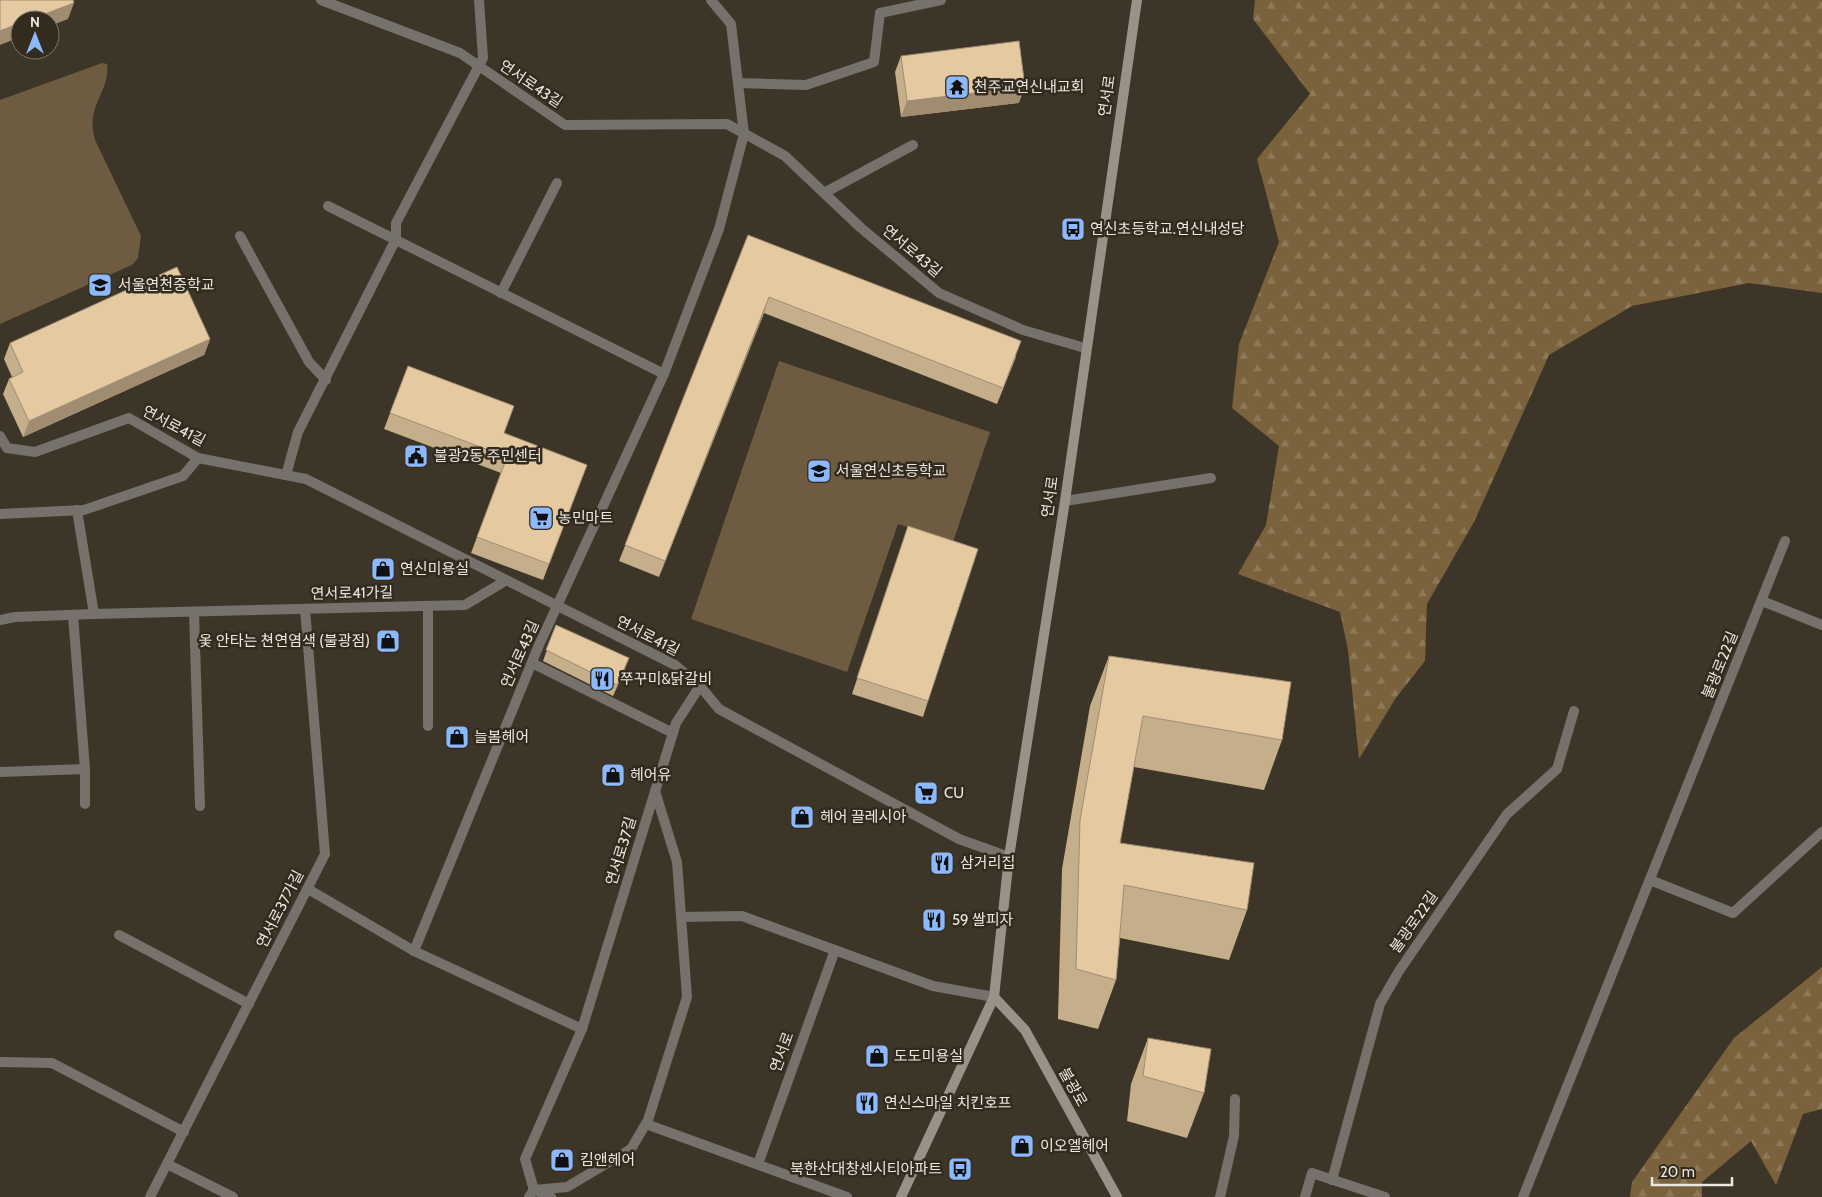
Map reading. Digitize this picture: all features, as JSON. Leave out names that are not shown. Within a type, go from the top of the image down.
[{"type":"main road","name":"연서로","points":[[901,1197],[994,997],[1009,857],[1065,501],[1085,348],[1137,0]]},
{"type":"main road","name":"불광로","points":[[994,997],[1026,1030],[1117,1197]]},
{"type":"street","name":"연서로43길","points":[[321,0],[460,53],[565,125],[727,124],[785,156],[824,193],[938,293],[1023,330],[1085,348]]},
{"type":"street","name":"연서로43길","points":[[326,380],[396,239],[396,223],[483,58],[479,0]]},
{"type":"street","points":[[711,0],[731,24],[744,134]]},
{"type":"street","points":[[738,84],[806,85],[874,62],[880,13],[941,0]]},
{"type":"street","name":"연서로43길","points":[[414,951],[532,663],[664,374],[719,229],[744,134]]},
{"type":"street","points":[[824,193],[913,145]]},
{"type":"street","points":[[501,293],[557,183]]},
{"type":"street","points":[[328,206],[664,374]]},
{"type":"street","points":[[240,236],[310,362],[326,380],[298,432],[286,475]]},
{"type":"street","name":"연서로41길","points":[[0,436],[7,448],[35,452],[129,418],[198,458],[306,479],[504,581],[675,665],[700,686],[719,709],[959,839],[1009,857]]},
{"type":"street","points":[[0,514],[84,510],[183,476],[198,458]]},
{"type":"street","points":[[1065,501],[1211,478]]},
{"type":"street","points":[[77,510],[94,614]]},
{"type":"street","name":"불광로22길","points":[[1523,1197],[1785,541]]},
{"type":"street","name":"연서로41가길","points":[[0,620],[16,617],[94,614],[465,605],[504,581]]},
{"type":"street","points":[[1762,601],[1822,624]]},
{"type":"street","points":[[428,606],[428,726]]},
{"type":"street","name":"연서로37가길","points":[[150,1197],[325,854],[305,609]]},
{"type":"street","points":[[194,612],[200,806]]},
{"type":"street","points":[[73,615],[86,770],[85,804]]},
{"type":"street","points":[[532,663],[673,733]]},
{"type":"street","name":"연서로37길","points":[[531,1193],[525,1159],[582,1029],[676,723],[700,686]]},
{"type":"street","name":"불광로22길","points":[[1332,1180],[1380,1004],[1399,971],[1508,814],[1557,769],[1574,711]]},
{"type":"street","points":[[0,772],[86,770]]},
{"type":"street","points":[[531,1193],[567,1187],[631,1149],[646,1124],[686,997],[677,862],[655,791]]},
{"type":"street","points":[[1650,880],[1732,912],[1822,832]]},
{"type":"street","points":[[308,889],[414,951],[582,1029]]},
{"type":"street","points":[[681,917],[742,916],[933,986],[994,997]]},
{"type":"street","points":[[119,935],[249,1004]]},
{"type":"street","name":"연서로","points":[[758,1164],[835,950]]},
{"type":"street","points":[[0,1062],[52,1063],[184,1132]]},
{"type":"street","points":[[1220,1197],[1234,1136],[1235,1099]]},
{"type":"street","points":[[646,1124],[847,1197]]},
{"type":"street","points":[[167,1164],[233,1197]]},
{"type":"street","points":[[1305,1197],[1312,1173],[1385,1197]]},
{"type":"street","points":[[531,1193],[551,1197]]},
{"type":"green space","points":[[1255,0],[1822,0],[1822,293],[1749,283],[1632,306],[1549,355],[1474,522],[1427,604],[1425,661],[1395,699],[1359,759],[1348,650],[1340,612],[1238,574],[1266,525],[1279,446],[1232,408],[1239,344],[1279,242],[1257,159],[1310,94],[1253,19]]},
{"type":"green space","points":[[1822,967],[1822,1109],[1803,1114],[1776,1185],[1751,1141],[1702,1182],[1702,1197],[1630,1197],[1632,1182],[1734,1038]]},
{"type":"shaded area","points":[[102,63],[107,64],[107,74],[93,117],[95,140],[141,236],[138,258],[132,265],[0,324],[0,100]]},
{"type":"shaded area","points":[[779,361],[990,432],[953,542],[898,524],[847,672],[691,619]]},
{"type":"building","points":[[0,0],[73,0],[74,3],[55,10],[10,10],[10,27],[0,31]]},
{"type":"building","name":"천주교연신내교회","points":[[1019,41],[1025,87],[907,101],[901,56]]},
{"type":"building","points":[[748,235],[1021,341],[1003,388],[769,297],[665,561],[625,545]]},
{"type":"building","points":[[177,267],[210,339],[29,421],[9,379],[23,372],[10,343]]},
{"type":"building","points":[[408,366],[514,406],[504,433],[587,465],[549,564],[477,537],[507,457],[390,413]]},
{"type":"building","points":[[908,526],[978,549],[928,701],[857,678]]},
{"type":"building","points":[[556,625],[629,658],[617,685],[546,650]]},
{"type":"building","points":[[1109,656],[1291,682],[1282,740],[1143,716],[1120,843],[1254,863],[1247,910],[1124,885],[1116,980],[1076,969],[1080,820]]},
{"type":"building","points":[[1148,1038],[1211,1049],[1204,1093],[1143,1076]]},
{"type":"place","name":"천주교연신내교회","points":[[957,87]]},
{"type":"place","name":"연신초등학교.연신내성당","points":[[1073,229]]},
{"type":"place","name":"서울연천중학교","points":[[100,285]]},
{"type":"place","name":"불광2동 주민센터","points":[[416,456]]},
{"type":"place","name":"서울연신초등학교","points":[[819,471]]},
{"type":"place","name":"농민마트","points":[[541,518]]},
{"type":"place","name":"연신미용실","points":[[383,569]]},
{"type":"place","name":"옻 안타는 쳔연염색 (불광점)","points":[[388,641]]},
{"type":"place","name":"쭈꾸미&닭갈비","points":[[602,679]]},
{"type":"place","name":"늘봄헤어","points":[[457,737]]},
{"type":"place","name":"헤어유","points":[[613,775]]},
{"type":"place","name":"CU","points":[[926,793]]},
{"type":"place","name":"헤어 끌레시아","points":[[802,817]]},
{"type":"place","name":"삼거리집","points":[[942,863]]},
{"type":"place","name":"59 쌀피자","points":[[934,920]]},
{"type":"place","name":"도도미용실","points":[[877,1056]]},
{"type":"place","name":"연신스마일 치킨호프","points":[[867,1103]]},
{"type":"place","name":"이오엘헤어","points":[[1022,1146]]},
{"type":"place","name":"킴앤헤어","points":[[562,1160]]},
{"type":"place","name":"북한산대창센시티아파트","points":[[960,1169]]}]
